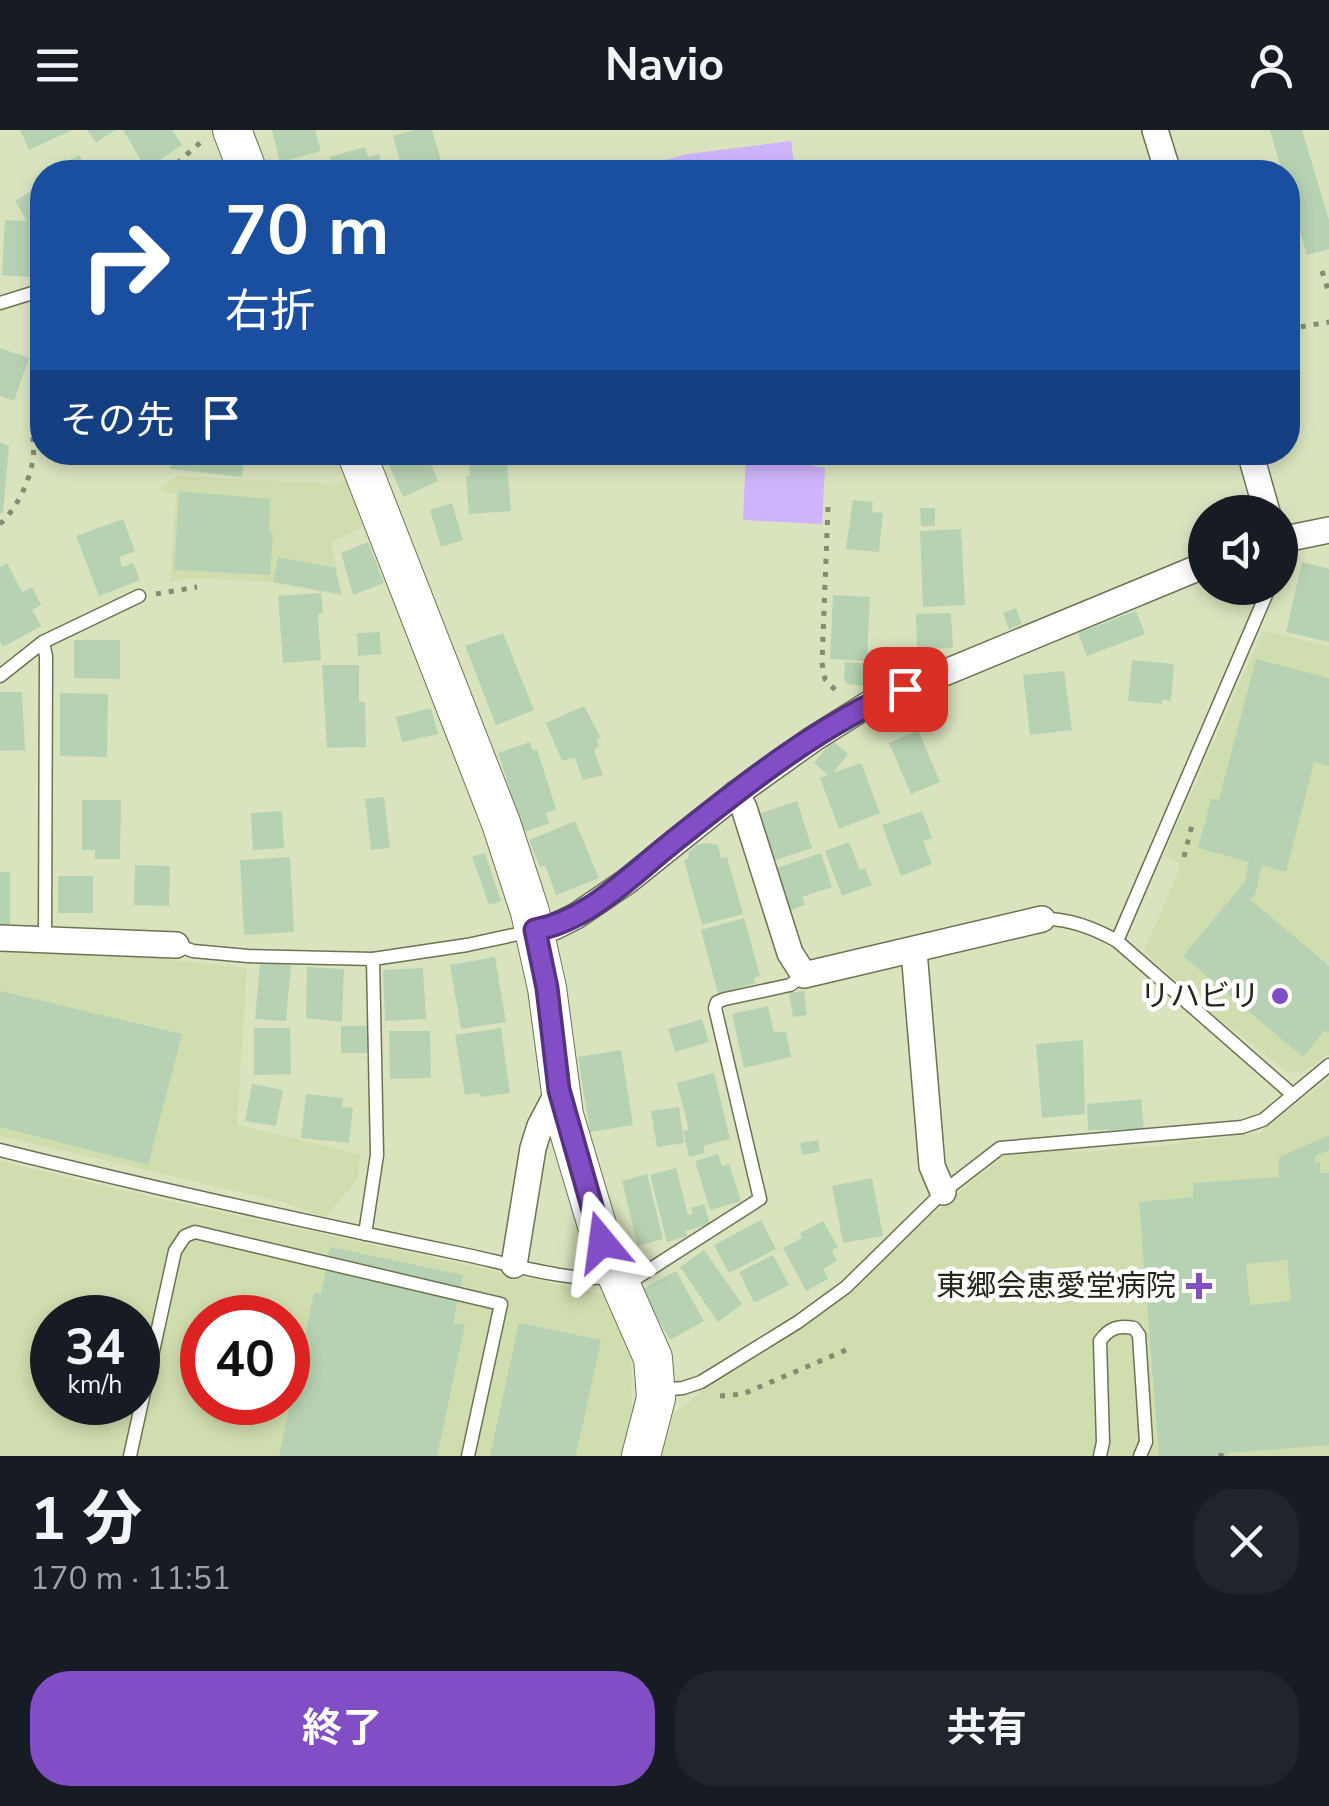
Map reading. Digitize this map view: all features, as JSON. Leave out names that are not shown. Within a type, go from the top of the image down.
[{"type":"street","points":[[1155,130],[1164,160]]},
{"type":"street","points":[[223,133],[240,160]]},
{"type":"street","points":[[361,465],[501,824],[535,930],[547,988],[559,1090],[617,1282],[648,1344],[656,1370],[670,1389],[641,1456]]},
{"type":"street","points":[[1254,465],[1263,495]]},
{"type":"street","points":[[1298,536],[1329,530]]},
{"type":"street","points":[[535,930],[554,927],[576,916],[626,882],[736,794],[856,711],[1188,572]]},
{"type":"street","points":[[736,794],[744,808],[790,953],[804,976],[1042,920]]},
{"type":"street","points":[[0,938],[176,944]]},
{"type":"street","points":[[914,952],[932,1166],[942,1192]]},
{"type":"street","points":[[514,1264],[533,1148],[559,1090]]},
{"type":"lane","points":[[0,303],[30,294]]},
{"type":"lane","points":[[0,676],[43,642],[140,596]]},
{"type":"lane","points":[[1117,940],[1262,605]]},
{"type":"lane","points":[[43,642],[45,938]]},
{"type":"lane","points":[[1042,920],[1069,922],[1117,940],[1293,1095]]},
{"type":"lane","points":[[176,944],[193,951],[248,956],[372,959],[535,930]]},
{"type":"lane","points":[[366,1234],[377,1155],[372,959]]},
{"type":"lane","points":[[0,1150],[366,1234],[617,1282],[760,1199],[715,1008],[717,1002],[790,985],[804,976]]},
{"type":"lane","points":[[670,1389],[701,1382],[798,1322],[846,1287],[942,1192],[1006,1146],[1242,1127],[1263,1120],[1329,1065]]},
{"type":"lane","points":[[130,1456],[175,1251],[185,1236],[195,1232],[501,1304],[468,1456]]},
{"type":"lane","points":[[1100,1456],[1100,1341],[1106,1332],[1124,1326],[1134,1328],[1139,1335],[1146,1442],[1140,1456]]},
{"type":"path","points":[[181,160],[202,141],[223,133]]},
{"type":"path","points":[[1322,271],[1329,292]]},
{"type":"path","points":[[1300,327],[1329,322]]},
{"type":"path","points":[[0,524],[15,509],[30,459]]},
{"type":"path","points":[[828,507],[822,671],[856,711]]},
{"type":"path","points":[[140,596],[197,587]]},
{"type":"path","points":[[670,1389],[704,1395],[743,1394],[853,1347]]},
{"type":"shaded area","points":[[791,141],[793,160],[665,160]]},
{"type":"shaded area","points":[[745,465],[825,468],[822,524],[743,520]]},
{"type":"shaded area","points":[[178,476],[337,484],[346,480],[363,527],[331,542],[342,596],[272,582],[191,578],[170,582],[176,494],[163,492],[161,487]]},
{"type":"shaded area","points":[[1263,630],[1329,647],[1329,1054],[1304,1072],[1287,1072],[1220,1020],[1144,951],[1179,871],[1179,863],[1164,855]]},
{"type":"shaded area","points":[[0,950],[96,952],[247,968],[237,1125],[360,1154],[358,1179],[325,1217],[283,1202],[0,1136]]},
{"type":"shaded area","points":[[1329,1079],[1329,1456],[662,1456],[674,1413],[708,1386],[853,1292],[920,1224],[1005,1155],[1068,1148],[1069,1153],[1159,1146],[1259,1133]]},
{"type":"shaded area","points":[[0,1161],[606,1295],[631,1347],[632,1407],[621,1456],[0,1456]]},
{"type":"building","points":[[20,130],[72,130],[29,150]]},
{"type":"building","points":[[87,130],[115,130],[96,143]]},
{"type":"building","points":[[123,130],[172,130],[182,145],[160,160],[141,160]]},
{"type":"building","points":[[272,130],[315,130],[321,151],[280,160]]},
{"type":"building","points":[[432,130],[441,160],[400,160],[393,136]]},
{"type":"building","points":[[1270,130],[1302,130],[1329,220],[1329,249],[1307,255],[1300,231],[1300,160],[1279,160]]},
{"type":"building","points":[[365,147],[368,157],[379,154],[380,160],[331,160],[330,157]]},
{"type":"building","points":[[30,192],[30,277],[2,275],[5,220],[27,221],[15,201]]},
{"type":"building","points":[[0,348],[29,358],[14,401],[0,396]]},
{"type":"building","points":[[0,442],[9,446],[3,513],[0,513]]},
{"type":"building","points":[[171,465],[243,465],[242,477],[170,469]]},
{"type":"building","points":[[389,465],[431,465],[438,481],[403,497]]},
{"type":"building","points":[[469,465],[507,465],[511,511],[469,514],[466,476],[470,476]]},
{"type":"building","points":[[179,491],[270,499],[270,575],[174,570]]},
{"type":"building","points":[[853,500],[873,502],[872,512],[883,513],[879,552],[846,549]]},
{"type":"building","points":[[452,503],[463,540],[441,547],[430,510]]},
{"type":"building","points":[[920,508],[935,508],[935,526],[921,526]]},
{"type":"building","points":[[123,519],[135,551],[119,557],[122,567],[133,563],[140,580],[99,596],[76,536]]},
{"type":"building","points":[[961,529],[965,605],[923,607],[920,531]]},
{"type":"building","points":[[368,542],[384,583],[353,595],[341,553]]},
{"type":"building","points":[[278,557],[335,568],[341,594],[273,582]]},
{"type":"building","points":[[1302,562],[1329,569],[1329,642],[1286,632],[1292,605],[1298,605]]},
{"type":"building","points":[[7,563],[22,592],[32,587],[41,605],[32,610],[41,626],[3,647],[0,567]]},
{"type":"building","points":[[321,593],[321,660],[283,663],[278,596]]},
{"type":"building","points":[[833,595],[870,597],[867,661],[830,659]]},
{"type":"building","points":[[1016,608],[1022,624],[1009,629],[1003,613]]},
{"type":"building","points":[[1136,611],[1145,634],[1087,656],[1078,633]]},
{"type":"building","points":[[951,613],[953,648],[917,649],[916,614]]},
{"type":"building","points":[[380,632],[381,654],[358,656],[357,633]]},
{"type":"building","points":[[503,633],[534,710],[496,725],[465,646]]},
{"type":"building","points":[[74,640],[120,640],[120,679],[74,678]]},
{"type":"building","points":[[1256,659],[1329,678],[1329,766],[1314,762],[1286,872],[1262,865],[1255,895],[1250,899],[1329,966],[1329,1033],[1325,1030],[1303,1057],[1183,956],[1244,883],[1249,862],[1198,848],[1211,799],[1219,799]]},
{"type":"building","points":[[1132,660],[1174,664],[1171,701],[1128,701]]},
{"type":"building","points":[[845,662],[871,664],[869,686],[847,684]]},
{"type":"building","points":[[322,665],[359,665],[359,702],[365,702],[366,747],[327,748]]},
{"type":"building","points":[[1064,671],[1072,730],[1030,735],[1023,675]]},
{"type":"building","points":[[0,692],[22,692],[25,750],[0,751]]},
{"type":"building","points":[[60,693],[108,694],[107,757],[60,756]]},
{"type":"building","points":[[933,697],[936,721],[921,721],[920,698]]},
{"type":"building","points":[[584,706],[601,738],[597,738],[599,746],[594,750],[603,775],[583,780],[575,758],[562,761],[546,723]]},
{"type":"building","points":[[431,708],[438,734],[402,742],[396,717]]},
{"type":"building","points":[[918,730],[940,782],[911,794],[889,743]]},
{"type":"building","points":[[832,740],[848,754],[833,773],[861,763],[880,813],[839,829],[820,778],[828,775],[814,763]]},
{"type":"building","points":[[530,742],[533,751],[537,749],[556,809],[546,813],[549,823],[524,832],[498,753]]},
{"type":"building","points":[[384,797],[390,848],[371,850],[365,799]]},
{"type":"building","points":[[82,800],[121,800],[120,859],[95,859],[95,850],[82,850]]},
{"type":"building","points":[[797,801],[812,848],[773,861],[758,814]]},
{"type":"building","points":[[282,811],[284,848],[253,850],[251,813]]},
{"type":"building","points":[[922,811],[932,838],[923,841],[932,864],[901,876],[882,825]]},
{"type":"building","points":[[575,821],[599,878],[556,895],[545,865],[540,867],[529,840]]},
{"type":"building","points":[[849,842],[860,870],[865,868],[872,885],[842,896],[825,851]]},
{"type":"building","points":[[696,845],[718,845],[721,858],[727,857],[743,914],[702,925],[684,860]]},
{"type":"building","points":[[485,853],[501,901],[489,905],[472,857]]},
{"type":"building","points":[[821,853],[832,887],[802,897],[805,905],[789,911],[774,869]]},
{"type":"building","points":[[290,857],[294,932],[244,935],[240,860]]},
{"type":"building","points":[[135,865],[170,866],[169,906],[134,905]]},
{"type":"building","points":[[0,872],[10,872],[10,924],[0,924]]},
{"type":"building","points":[[58,876],[93,876],[93,913],[58,913]]},
{"type":"building","points":[[744,918],[760,976],[754,978],[756,983],[718,994],[701,930]]},
{"type":"building","points":[[495,957],[506,1022],[461,1029],[450,965]]},
{"type":"building","points":[[260,963],[291,965],[286,1021],[255,1019]]},
{"type":"building","points":[[307,967],[344,969],[342,1022],[306,1018]]},
{"type":"building","points":[[423,968],[426,1019],[385,1021],[383,970]]},
{"type":"building","points":[[0,991],[182,1034],[148,1165],[0,1127]]},
{"type":"building","points":[[804,991],[807,1015],[793,1017],[789,993]]},
{"type":"building","points":[[768,1006],[774,1033],[786,1031],[791,1057],[744,1068],[732,1014]]},
{"type":"building","points":[[702,1019],[709,1042],[675,1052],[668,1029]]},
{"type":"building","points":[[341,1026],[367,1026],[367,1053],[341,1053]]},
{"type":"building","points":[[254,1028],[290,1028],[291,1074],[254,1075]]},
{"type":"building","points":[[501,1028],[510,1093],[465,1095],[455,1035]]},
{"type":"building","points":[[389,1031],[430,1031],[431,1078],[390,1079]]},
{"type":"building","points":[[1083,1040],[1085,1114],[1042,1118],[1036,1044]]},
{"type":"building","points":[[621,1050],[633,1125],[590,1132],[578,1057]]},
{"type":"building","points":[[714,1073],[730,1139],[703,1146],[705,1153],[689,1157],[683,1131],[689,1130],[677,1083]]},
{"type":"building","points":[[252,1084],[283,1090],[276,1126],[245,1121]]},
{"type":"building","points":[[306,1094],[343,1098],[342,1107],[353,1108],[349,1143],[301,1138]]},
{"type":"building","points":[[1141,1099],[1144,1129],[1088,1130],[1087,1104]]},
{"type":"building","points":[[679,1107],[684,1143],[657,1147],[651,1111]]},
{"type":"building","points":[[1329,1135],[1329,1150],[1315,1156],[1315,1163],[1320,1162],[1320,1173],[1329,1173],[1329,1445],[1227,1456],[1159,1456],[1139,1202],[1193,1197],[1193,1183],[1279,1177],[1279,1157]],"holes":[[[1287,1260],[1291,1301],[1250,1305],[1246,1264]]]},
{"type":"building","points":[[818,1140],[820,1152],[802,1155],[800,1143]]},
{"type":"building","points":[[718,1154],[722,1166],[729,1164],[741,1201],[710,1210],[695,1161]]},
{"type":"building","points":[[676,1168],[688,1215],[693,1214],[691,1208],[704,1204],[710,1224],[685,1231],[687,1236],[667,1242],[650,1175]]},
{"type":"building","points":[[647,1174],[663,1239],[638,1246],[622,1181]]},
{"type":"building","points":[[872,1178],[883,1236],[843,1243],[832,1186]]},
{"type":"building","points":[[761,1220],[776,1249],[729,1273],[714,1245]]},
{"type":"building","points":[[823,1221],[838,1247],[832,1250],[837,1261],[823,1269],[828,1279],[806,1291],[783,1248]]},
{"type":"building","points":[[330,1247],[463,1275],[453,1323],[465,1325],[437,1456],[279,1456],[286,1425],[310,1425],[310,1312],[314,1293],[321,1294]]},
{"type":"building","points":[[704,1250],[742,1304],[718,1322],[680,1267]]},
{"type":"building","points":[[773,1255],[789,1285],[754,1303],[739,1272]]},
{"type":"building","points":[[676,1271],[704,1321],[670,1340],[641,1290]]},
{"type":"building","points":[[519,1323],[601,1340],[576,1456],[490,1456]]},
{"type":"place","name":"リハビリ","points":[[1280,996]]},
{"type":"place","name":"東郷会恵愛堂病院","points":[[1199,1286]]},
{"type":"route","points":[[602,1242],[564,1114],[535,930],[554,927],[576,916],[813,738],[850,714],[905,689]]}]
